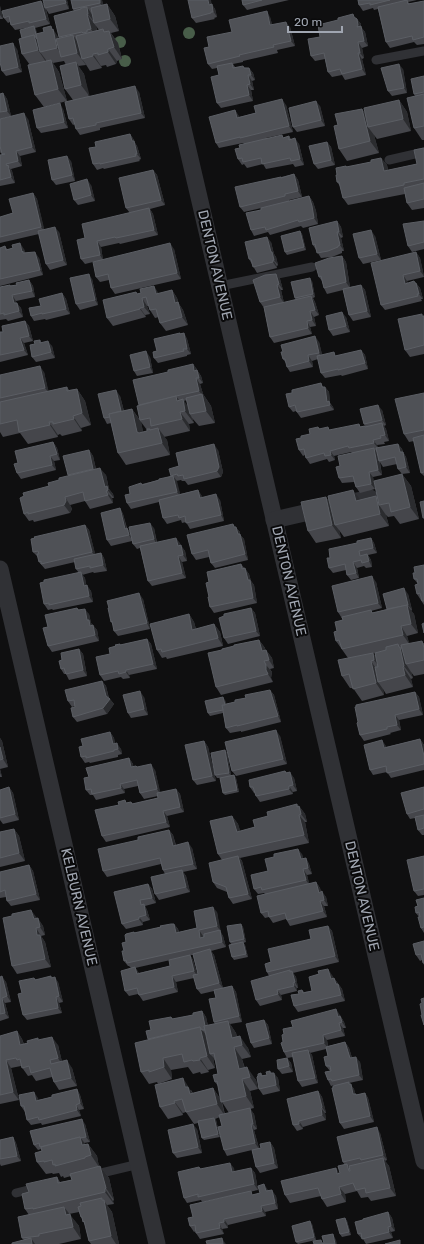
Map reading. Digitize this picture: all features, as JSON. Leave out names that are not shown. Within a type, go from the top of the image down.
[{"type":"street","name":"DENTON AVENUE","points":[[153,0],[424,1161]]},
{"type":"street","points":[[274,520],[370,498]]},
{"type":"street","name":"KELBURN AVENUE","points":[[0,569],[157,1244]]},
{"type":"lane","points":[[376,60],[424,51]]},
{"type":"lane","points":[[390,160],[424,152]]},
{"type":"lane","points":[[220,286],[312,267]]},
{"type":"lane","points":[[82,1178],[139,1164]]},
{"type":"lane","points":[[16,1193],[46,1186]]},
{"type":"building","points":[[43,0],[65,0],[66,3],[45,8]]},
{"type":"building","points":[[71,0],[100,0],[100,3],[73,9]]},
{"type":"building","points":[[188,0],[208,0],[209,5],[212,4],[213,12],[192,18]]},
{"type":"building","points":[[242,0],[262,0],[243,5]]},
{"type":"building","points":[[358,0],[390,0],[370,5],[370,3],[359,5]]},
{"type":"building","points":[[407,0],[408,4],[424,1],[424,37],[413,40],[412,36],[386,42],[378,7]]},
{"type":"building","points":[[41,1],[46,19],[11,25],[9,16],[4,18],[2,11]]},
{"type":"building","points":[[107,4],[110,19],[94,23],[91,8]]},
{"type":"building","points":[[87,7],[87,14],[91,29],[83,33],[59,37],[54,16]]},
{"type":"building","points":[[267,11],[270,25],[286,22],[291,41],[273,45],[274,47],[208,64],[204,48],[209,47],[207,37],[232,32],[229,20]]},
{"type":"building","points":[[353,14],[357,19],[357,27],[361,26],[364,41],[358,42],[360,53],[358,53],[362,69],[342,74],[340,69],[328,72],[324,53],[311,56],[308,39],[320,37],[318,25],[338,20],[338,18]]},
{"type":"building","points":[[34,26],[37,39],[34,35],[22,38],[20,30]]},
{"type":"building","points":[[51,26],[57,48],[40,52],[36,34],[44,32],[43,28]]},
{"type":"building","points":[[103,29],[104,32],[109,31],[114,47],[108,49],[108,52],[98,55],[98,53],[93,54],[93,56],[82,59],[76,36]]},
{"type":"building","points":[[34,35],[38,50],[22,54],[19,39]]},
{"type":"building","points":[[73,35],[77,53],[61,57],[56,39]]},
{"type":"building","points":[[13,43],[18,67],[2,71],[0,62],[0,46]]},
{"type":"building","points":[[51,60],[58,89],[35,95],[28,65]]},
{"type":"building","points":[[76,62],[81,85],[65,89],[60,66]]},
{"type":"building","points":[[232,63],[233,68],[243,66],[244,68],[249,68],[251,75],[248,75],[250,84],[247,85],[249,95],[217,103],[211,77],[219,75],[217,66]]},
{"type":"building","points":[[399,64],[404,88],[388,91],[381,68]]},
{"type":"building","points":[[424,76],[424,92],[414,94],[411,79]]},
{"type":"building","points":[[135,86],[141,113],[76,129],[73,118],[69,119],[65,102]]},
{"type":"building","points":[[3,93],[7,111],[0,112],[0,94]]},
{"type":"building","points":[[424,94],[424,126],[414,128],[407,98]]},
{"type":"building","points":[[282,99],[289,126],[216,143],[209,117],[235,110],[237,118],[256,113],[254,106]]},
{"type":"building","points":[[399,100],[403,119],[368,127],[364,108]]},
{"type":"building","points":[[316,101],[321,120],[293,127],[289,108]]},
{"type":"building","points":[[60,103],[64,122],[37,128],[33,110]]},
{"type":"building","points":[[362,109],[370,141],[339,149],[334,126],[338,125],[335,114]]},
{"type":"building","points":[[24,113],[32,147],[16,151],[18,161],[6,164],[7,166],[8,165],[11,177],[0,180],[0,155],[5,154],[2,154],[0,146],[0,119]]},
{"type":"building","points":[[130,134],[132,141],[134,141],[137,154],[135,154],[136,156],[100,164],[93,164],[89,148],[96,147],[95,142]]},
{"type":"building","points":[[282,135],[283,138],[289,136],[289,140],[295,138],[300,159],[291,161],[290,158],[262,164],[261,158],[243,162],[242,158],[238,159],[235,149],[240,148],[239,145]]},
{"type":"building","points":[[327,142],[331,160],[314,164],[309,146]]},
{"type":"building","points":[[424,148],[424,179],[404,183],[404,185],[343,198],[339,182],[337,182],[336,168],[371,162],[371,160],[381,158],[384,171],[417,164],[414,150]]},
{"type":"building","points":[[67,156],[72,175],[52,180],[48,160]]},
{"type":"building","points":[[153,170],[161,200],[126,208],[119,178]]},
{"type":"building","points":[[294,174],[298,191],[285,194],[285,196],[240,207],[235,187]]},
{"type":"building","points":[[87,179],[91,195],[74,200],[70,184]]},
{"type":"building","points":[[424,183],[424,199],[407,203],[404,188]]},
{"type":"building","points":[[33,193],[41,227],[0,237],[0,217],[13,213],[9,199]]},
{"type":"building","points":[[309,196],[314,218],[299,222],[298,220],[266,230],[265,227],[251,230],[246,213]]},
{"type":"building","points":[[149,208],[154,230],[97,241],[100,255],[81,259],[77,240],[85,238],[82,224]]},
{"type":"building","points":[[337,221],[339,232],[337,232],[340,245],[328,251],[317,253],[315,244],[313,245],[309,228]]},
{"type":"building","points":[[424,221],[424,242],[408,246],[403,224]]},
{"type":"building","points":[[55,227],[63,260],[46,264],[38,231]]},
{"type":"building","points":[[371,230],[377,254],[359,258],[353,234]]},
{"type":"building","points":[[300,231],[304,247],[285,252],[281,236]]},
{"type":"building","points":[[267,237],[274,260],[273,262],[253,267],[251,259],[249,259],[245,242]]},
{"type":"building","points":[[20,243],[23,253],[35,252],[40,270],[0,279],[0,248],[5,246],[6,250],[13,248],[12,245]]},
{"type":"building","points":[[170,243],[177,273],[111,288],[108,274],[96,277],[93,262]]},
{"type":"building","points":[[416,252],[420,271],[403,275],[405,284],[414,281],[416,283],[419,294],[417,294],[418,296],[381,305],[371,263]]},
{"type":"building","points":[[342,256],[346,282],[324,288],[321,276],[319,277],[315,263],[329,258]]},
{"type":"building","points":[[89,274],[95,300],[76,304],[70,278]]},
{"type":"building","points":[[276,274],[279,284],[277,285],[280,297],[260,302],[253,280],[265,275]]},
{"type":"building","points":[[310,278],[313,294],[295,298],[291,282]]},
{"type":"building","points":[[29,280],[32,291],[12,295],[14,303],[17,303],[19,311],[4,315],[4,313],[0,314],[0,287],[17,285],[16,283]]},
{"type":"building","points":[[361,285],[367,311],[349,315],[343,289]]},
{"type":"building","points":[[154,286],[156,294],[172,290],[175,303],[178,302],[182,317],[160,323],[156,309],[150,310],[146,297],[142,298],[144,307],[107,318],[103,300],[136,292],[137,294],[141,293],[140,289]]},
{"type":"building","points":[[62,293],[66,309],[31,316],[29,308],[41,306],[39,299]]},
{"type":"building","points":[[311,296],[315,310],[310,311],[312,320],[307,321],[308,328],[270,337],[264,307]]},
{"type":"building","points":[[342,312],[346,326],[329,330],[326,316]]},
{"type":"building","points":[[422,314],[422,316],[424,316],[424,345],[405,350],[398,319]]},
{"type":"building","points":[[25,321],[29,336],[20,338],[24,350],[0,355],[0,332],[3,332],[2,326]]},
{"type":"building","points":[[184,333],[187,349],[154,358],[153,352],[157,351],[154,339]]},
{"type":"building","points":[[315,336],[319,353],[308,355],[309,361],[287,367],[281,352],[283,352],[281,345]]},
{"type":"building","points":[[40,340],[40,343],[48,341],[51,352],[32,357],[30,345],[35,344],[34,341]]},
{"type":"building","points":[[361,350],[365,363],[321,373],[317,356],[334,352],[335,356]]},
{"type":"building","points":[[146,351],[150,367],[134,371],[130,355]]},
{"type":"building","points":[[193,364],[194,371],[197,370],[199,378],[196,378],[199,391],[139,405],[133,380],[168,372],[168,370]]},
{"type":"building","points":[[40,366],[45,388],[0,398],[0,375]]},
{"type":"building","points":[[321,383],[322,387],[325,387],[327,402],[329,401],[330,405],[297,412],[295,405],[289,407],[286,394],[292,393],[292,390]]},
{"type":"building","points":[[67,387],[67,391],[77,389],[82,413],[73,416],[74,419],[53,424],[53,422],[49,422],[50,425],[19,432],[17,420],[0,424],[0,402]]},
{"type":"building","points":[[116,390],[121,411],[109,414],[110,417],[104,418],[98,394]]},
{"type":"building","points":[[424,393],[424,430],[404,434],[395,399]]},
{"type":"building","points":[[202,394],[206,411],[190,414],[186,398]]},
{"type":"building","points":[[176,396],[177,401],[183,399],[185,411],[180,412],[182,419],[151,426],[150,418],[140,420],[137,406]]},
{"type":"building","points":[[378,405],[382,420],[364,424],[360,409]]},
{"type":"building","points":[[132,409],[137,432],[139,433],[147,431],[147,429],[150,430],[158,428],[162,443],[118,453],[109,414]]},
{"type":"building","points":[[382,423],[385,435],[380,436],[381,438],[373,440],[374,443],[349,448],[348,446],[330,451],[331,455],[325,456],[324,453],[306,458],[304,449],[299,450],[296,439],[310,434],[309,429],[318,427],[319,429],[328,427],[329,430],[359,424],[360,427],[365,427]]},
{"type":"building","points":[[424,435],[424,472],[421,473],[413,438]]},
{"type":"building","points":[[53,442],[57,454],[50,456],[52,465],[17,473],[14,464],[18,463],[15,451]]},
{"type":"building","points":[[214,444],[219,467],[217,471],[184,479],[183,475],[178,476],[177,474],[171,476],[169,469],[179,466],[176,453]]},
{"type":"building","points":[[398,444],[400,452],[403,452],[406,467],[398,469],[395,457],[379,461],[376,448]]},
{"type":"building","points":[[374,448],[378,470],[369,472],[371,484],[356,487],[353,476],[339,478],[336,467],[340,466],[338,456]]},
{"type":"building","points":[[89,450],[93,469],[68,475],[63,456]]},
{"type":"building","points":[[100,468],[105,487],[107,486],[108,490],[106,491],[108,495],[85,501],[83,492],[65,497],[66,501],[64,505],[24,514],[20,498],[24,496],[23,493],[49,486],[48,483],[59,480],[59,478]]},
{"type":"building","points":[[402,474],[410,507],[391,512],[389,503],[379,505],[374,481]]},
{"type":"building","points":[[173,476],[177,492],[127,503],[125,495],[130,494],[129,487],[141,483],[142,485]]},
{"type":"building","points":[[198,490],[200,498],[216,494],[221,515],[186,523],[185,516],[179,518],[178,515],[163,518],[159,500]]},
{"type":"building","points":[[353,490],[356,501],[376,496],[380,514],[335,525],[328,496]]},
{"type":"building","points":[[326,497],[332,525],[308,531],[301,502]]},
{"type":"building","points":[[424,501],[424,518],[423,518],[420,502]]},
{"type":"building","points":[[120,508],[125,529],[127,528],[129,535],[107,540],[101,513]]},
{"type":"building","points":[[150,523],[154,539],[133,544],[129,527]]},
{"type":"building","points":[[233,524],[234,527],[236,527],[238,534],[240,534],[245,554],[211,563],[208,550],[192,554],[187,535]]},
{"type":"building","points":[[85,525],[92,552],[41,564],[41,561],[39,562],[37,554],[39,554],[38,551],[33,552],[31,539]]},
{"type":"building","points":[[176,538],[178,546],[181,545],[183,555],[178,556],[182,573],[148,581],[140,546]]},
{"type":"building","points":[[371,538],[373,548],[359,551],[360,556],[367,554],[369,561],[362,563],[361,560],[353,562],[356,573],[347,575],[345,564],[329,568],[327,558],[330,558],[329,549],[357,543],[357,541]]},
{"type":"building","points":[[101,553],[103,565],[76,569],[74,559]]},
{"type":"building","points":[[241,564],[242,569],[245,568],[248,580],[250,580],[253,598],[210,607],[206,583],[209,582],[207,572]]},
{"type":"building","points":[[424,565],[424,601],[422,601],[420,593],[417,594],[415,585],[418,584],[417,579],[414,579],[413,573],[415,573],[414,567]]},
{"type":"building","points":[[81,572],[84,586],[87,585],[89,596],[49,605],[49,603],[44,604],[40,583],[44,582],[44,580]]},
{"type":"building","points":[[372,576],[378,603],[338,612],[332,586]]},
{"type":"building","points":[[404,588],[408,605],[387,609],[383,594]]},
{"type":"building","points":[[139,593],[147,623],[114,631],[107,601]]},
{"type":"building","points":[[407,605],[411,624],[401,626],[403,635],[342,649],[339,640],[336,641],[334,632],[337,631],[335,622],[343,620],[342,617],[371,610],[372,613]]},
{"type":"building","points":[[77,608],[78,610],[85,609],[87,620],[89,620],[90,626],[93,625],[95,635],[48,646],[43,628],[48,627],[45,615]]},
{"type":"building","points":[[251,608],[256,631],[224,638],[219,618],[224,616],[224,614]]},
{"type":"building","points":[[189,614],[192,630],[214,624],[218,638],[162,652],[161,649],[157,650],[150,624]]},
{"type":"building","points":[[147,639],[153,664],[126,670],[126,672],[119,674],[118,671],[100,675],[96,657],[110,654],[109,648],[116,646],[115,645]]},
{"type":"building","points":[[259,640],[262,651],[266,650],[269,660],[264,661],[268,674],[216,687],[208,653],[222,650],[234,645]]},
{"type":"building","points":[[422,641],[424,648],[424,660],[406,664],[401,645]]},
{"type":"building","points":[[398,644],[400,647],[405,675],[378,682],[375,667],[378,667],[375,653],[386,650],[386,647]]},
{"type":"building","points":[[79,649],[83,670],[66,674],[64,668],[61,669],[59,661],[62,660],[61,653]]},
{"type":"building","points":[[373,653],[374,660],[371,661],[376,683],[353,689],[349,674],[342,676],[338,660]]},
{"type":"building","points":[[102,681],[106,696],[110,699],[103,708],[73,717],[71,708],[75,707],[74,700],[68,701],[65,690]]},
{"type":"building","points":[[270,690],[278,716],[226,728],[222,705],[246,698],[245,695]]},
{"type":"building","points":[[140,691],[144,709],[128,713],[123,695]]},
{"type":"building","points":[[415,692],[419,709],[395,715],[397,725],[387,727],[387,729],[360,735],[357,723],[356,705]]},
{"type":"building","points":[[223,697],[225,705],[222,705],[223,710],[208,713],[205,701]]},
{"type":"building","points":[[276,730],[283,759],[232,771],[225,742]]},
{"type":"building","points":[[110,732],[113,744],[117,743],[118,749],[86,758],[86,756],[81,757],[79,747],[83,746],[81,739]]},
{"type":"building","points":[[420,739],[424,756],[424,764],[387,773],[386,766],[370,770],[364,745],[382,740],[384,748]]},
{"type":"building","points":[[204,741],[212,776],[193,780],[185,745]]},
{"type":"building","points":[[0,747],[3,759],[0,760]]},
{"type":"building","points":[[225,750],[229,773],[215,775],[211,753]]},
{"type":"building","points":[[129,758],[131,767],[151,764],[157,789],[140,793],[137,780],[120,784],[121,788],[92,794],[91,789],[86,790],[84,778],[89,777],[86,768]]},
{"type":"building","points":[[285,771],[286,773],[290,772],[293,785],[289,786],[289,789],[256,796],[253,787],[250,787],[249,780]]},
{"type":"building","points":[[234,775],[237,790],[223,793],[220,778]]},
{"type":"building","points":[[9,787],[15,814],[0,818],[0,790]]},
{"type":"building","points":[[424,787],[424,809],[407,814],[401,793]]},
{"type":"building","points":[[176,789],[180,807],[163,811],[166,822],[102,836],[95,810],[119,805],[118,802],[125,800],[126,803],[131,802],[132,804],[158,798],[157,793]]},
{"type":"building","points":[[297,804],[301,814],[299,815],[304,835],[218,854],[210,821],[232,816],[237,832],[255,827],[253,820],[268,816],[267,812]]},
{"type":"building","points":[[424,815],[424,828],[418,830],[415,817]]},
{"type":"building","points":[[14,829],[19,853],[0,858],[0,832]]},
{"type":"building","points":[[169,830],[173,846],[188,842],[193,864],[163,870],[160,858],[103,871],[98,849],[138,840],[138,837]]},
{"type":"building","points":[[298,849],[301,859],[306,858],[308,868],[303,869],[306,880],[262,890],[261,887],[254,889],[251,875],[268,871],[265,859],[274,857],[274,854]]},
{"type":"building","points":[[238,856],[248,894],[229,898],[226,887],[213,882],[209,863]]},
{"type":"building","points":[[424,856],[424,889],[414,891],[407,860]]},
{"type":"building","points":[[29,865],[36,894],[7,901],[5,890],[0,892],[0,872]]},
{"type":"building","points":[[182,870],[186,887],[155,894],[151,877]]},
{"type":"building","points":[[316,882],[319,893],[322,891],[324,900],[320,901],[323,911],[287,920],[285,913],[269,917],[268,911],[261,913],[257,896]]},
{"type":"building","points":[[148,884],[152,898],[140,900],[141,905],[144,904],[146,915],[139,917],[139,919],[122,924],[114,892]]},
{"type":"building","points":[[424,898],[424,927],[421,928],[418,917],[420,917],[419,912],[416,913],[415,907],[418,906],[416,900]]},
{"type":"building","points":[[213,907],[217,926],[199,930],[200,938],[204,937],[204,934],[220,930],[222,942],[127,963],[126,960],[124,961],[122,943],[126,942],[126,934],[171,924],[174,924],[176,933],[197,928],[194,911]]},
{"type":"building","points":[[31,910],[34,919],[38,918],[40,927],[36,928],[37,935],[40,935],[45,959],[12,966],[3,918],[12,916],[12,914]]},
{"type":"building","points":[[241,924],[244,939],[230,942],[227,926]]},
{"type":"building","points":[[328,926],[335,956],[267,972],[265,964],[271,962],[268,949],[311,939],[309,930]]},
{"type":"building","points":[[424,941],[423,963],[421,954],[416,955],[413,944]]},
{"type":"building","points":[[243,942],[246,954],[232,957],[229,945]]},
{"type":"building","points":[[210,949],[219,983],[197,989],[193,975],[198,974],[193,954]]},
{"type":"building","points":[[190,955],[194,971],[172,976],[174,987],[139,995],[137,988],[125,991],[121,971],[135,967],[137,974],[170,966],[169,960]]},
{"type":"building","points":[[328,969],[331,979],[334,978],[336,984],[338,984],[341,995],[294,1006],[291,995],[299,994],[298,991],[302,990],[303,993],[312,991],[309,977],[319,974],[318,971]]},
{"type":"building","points":[[290,970],[290,972],[292,971],[295,982],[293,983],[294,986],[277,990],[278,994],[256,1000],[251,981]]},
{"type":"building","points":[[2,976],[7,996],[2,998],[5,1013],[0,1014],[0,977]]},
{"type":"building","points":[[51,976],[51,978],[55,977],[59,996],[56,997],[58,1008],[23,1015],[18,994],[22,993],[19,981],[34,978],[35,980]]},
{"type":"building","points":[[232,986],[239,1016],[214,1022],[209,999],[216,998],[214,990]]},
{"type":"building","points":[[424,998],[424,1025],[420,1004],[422,1003],[421,999]]},
{"type":"building","points":[[336,1009],[338,1017],[340,1016],[342,1022],[339,1023],[341,1030],[323,1035],[324,1043],[284,1052],[281,1043],[283,1042],[283,1029],[293,1027],[291,1021]]},
{"type":"building","points":[[202,1011],[205,1030],[202,1030],[200,1027],[148,1039],[146,1031],[151,1030],[149,1021],[171,1017],[172,1019],[193,1015],[193,1013]]},
{"type":"building","points":[[264,1020],[269,1038],[251,1043],[246,1024]]},
{"type":"building","points":[[228,1021],[232,1038],[240,1036],[242,1045],[234,1047],[239,1069],[247,1067],[250,1077],[242,1079],[246,1096],[221,1102],[217,1081],[215,1082],[213,1075],[218,1074],[214,1053],[210,1054],[204,1026]]},
{"type":"building","points":[[200,1027],[207,1056],[200,1058],[200,1060],[184,1062],[182,1054],[163,1058],[164,1067],[149,1072],[149,1070],[141,1072],[135,1043]]},
{"type":"building","points":[[17,1031],[20,1045],[38,1038],[38,1040],[52,1037],[58,1058],[50,1060],[51,1064],[67,1060],[71,1078],[54,1082],[50,1068],[31,1073],[29,1066],[22,1068],[20,1059],[17,1060],[16,1058],[6,1060],[13,1092],[0,1095],[0,1036]]},
{"type":"building","points":[[345,1042],[350,1058],[356,1057],[359,1075],[332,1081],[331,1079],[328,1080],[325,1072],[331,1071],[330,1066],[326,1066],[324,1057],[328,1056],[326,1047]]},
{"type":"building","points":[[308,1050],[315,1078],[298,1081],[292,1053]]},
{"type":"building","points":[[287,1058],[289,1066],[278,1069],[277,1060]]},
{"type":"building","points":[[270,1071],[270,1073],[274,1073],[276,1085],[259,1089],[258,1074],[261,1073],[261,1076],[267,1075],[266,1072]]},
{"type":"building","points":[[183,1078],[185,1087],[188,1087],[190,1094],[213,1088],[217,1104],[186,1112],[182,1099],[174,1101],[175,1103],[160,1107],[155,1085]]},
{"type":"building","points":[[349,1082],[349,1084],[351,1084],[353,1094],[356,1095],[365,1093],[370,1116],[340,1123],[332,1088],[333,1086]]},
{"type":"building","points":[[77,1089],[80,1103],[76,1105],[77,1110],[39,1120],[38,1117],[27,1120],[24,1106],[21,1106],[19,1095],[34,1092],[36,1101],[52,1097],[52,1095]]},
{"type":"building","points":[[318,1091],[322,1107],[322,1115],[299,1121],[299,1124],[293,1125],[287,1099]]},
{"type":"building","points":[[250,1108],[253,1124],[251,1124],[255,1143],[224,1150],[218,1127],[222,1126],[219,1115]]},
{"type":"building","points":[[214,1118],[218,1134],[202,1138],[198,1121]]},
{"type":"building","points":[[82,1119],[86,1137],[80,1137],[40,1147],[39,1143],[34,1145],[30,1131]]},
{"type":"building","points":[[193,1124],[198,1147],[173,1153],[168,1130]]},
{"type":"building","points":[[377,1127],[383,1155],[343,1162],[337,1137]]},
{"type":"building","points":[[13,1137],[17,1156],[0,1159],[0,1140]]},
{"type":"building","points":[[80,1137],[82,1145],[88,1144],[91,1155],[55,1166],[55,1164],[53,1165],[52,1160],[37,1162],[35,1153],[42,1151],[41,1147]]},
{"type":"building","points":[[270,1142],[274,1163],[256,1167],[252,1150],[261,1148],[260,1144]]},
{"type":"building","points":[[383,1158],[390,1188],[366,1193],[365,1188],[356,1190],[353,1183],[339,1187],[341,1194],[322,1199],[318,1188],[285,1195],[281,1181],[336,1168],[337,1174],[340,1173],[338,1166],[347,1164],[350,1171],[349,1166]]},
{"type":"building","points":[[230,1163],[232,1172],[251,1168],[254,1184],[198,1197],[198,1194],[184,1198],[178,1172],[199,1167],[200,1169]]},
{"type":"building","points":[[100,1166],[106,1188],[105,1192],[33,1209],[25,1209],[22,1194],[29,1192],[26,1184],[57,1177],[58,1183],[72,1180],[70,1174]]},
{"type":"building","points":[[264,1184],[266,1191],[272,1190],[275,1203],[261,1206],[262,1211],[224,1219],[224,1222],[219,1223],[220,1228],[196,1233],[195,1225],[190,1226],[188,1218],[193,1217],[190,1205],[251,1191],[252,1195],[260,1193],[258,1186]]},
{"type":"building","points":[[102,1198],[102,1200],[104,1200],[111,1236],[89,1241],[84,1221],[83,1222],[78,1207],[81,1206],[80,1203]]},
{"type":"building","points":[[64,1207],[66,1215],[70,1214],[73,1227],[39,1234],[39,1236],[22,1238],[18,1217]]},
{"type":"building","points":[[388,1212],[391,1226],[388,1227],[389,1232],[362,1239],[361,1233],[358,1234],[355,1222]]},
{"type":"building","points":[[345,1218],[349,1232],[340,1234],[336,1220]]},
{"type":"building","points":[[310,1221],[314,1237],[296,1242],[292,1226]]},
{"type":"building","points":[[333,1234],[335,1244],[314,1244],[313,1241],[321,1240],[322,1243],[324,1243],[322,1236]]},
{"type":"building","points":[[31,1238],[32,1244],[12,1244],[12,1243]]},
{"type":"building","points":[[222,1238],[223,1244],[207,1244],[206,1241]]},
{"type":"building","points":[[400,1240],[400,1244],[385,1244]]}]
